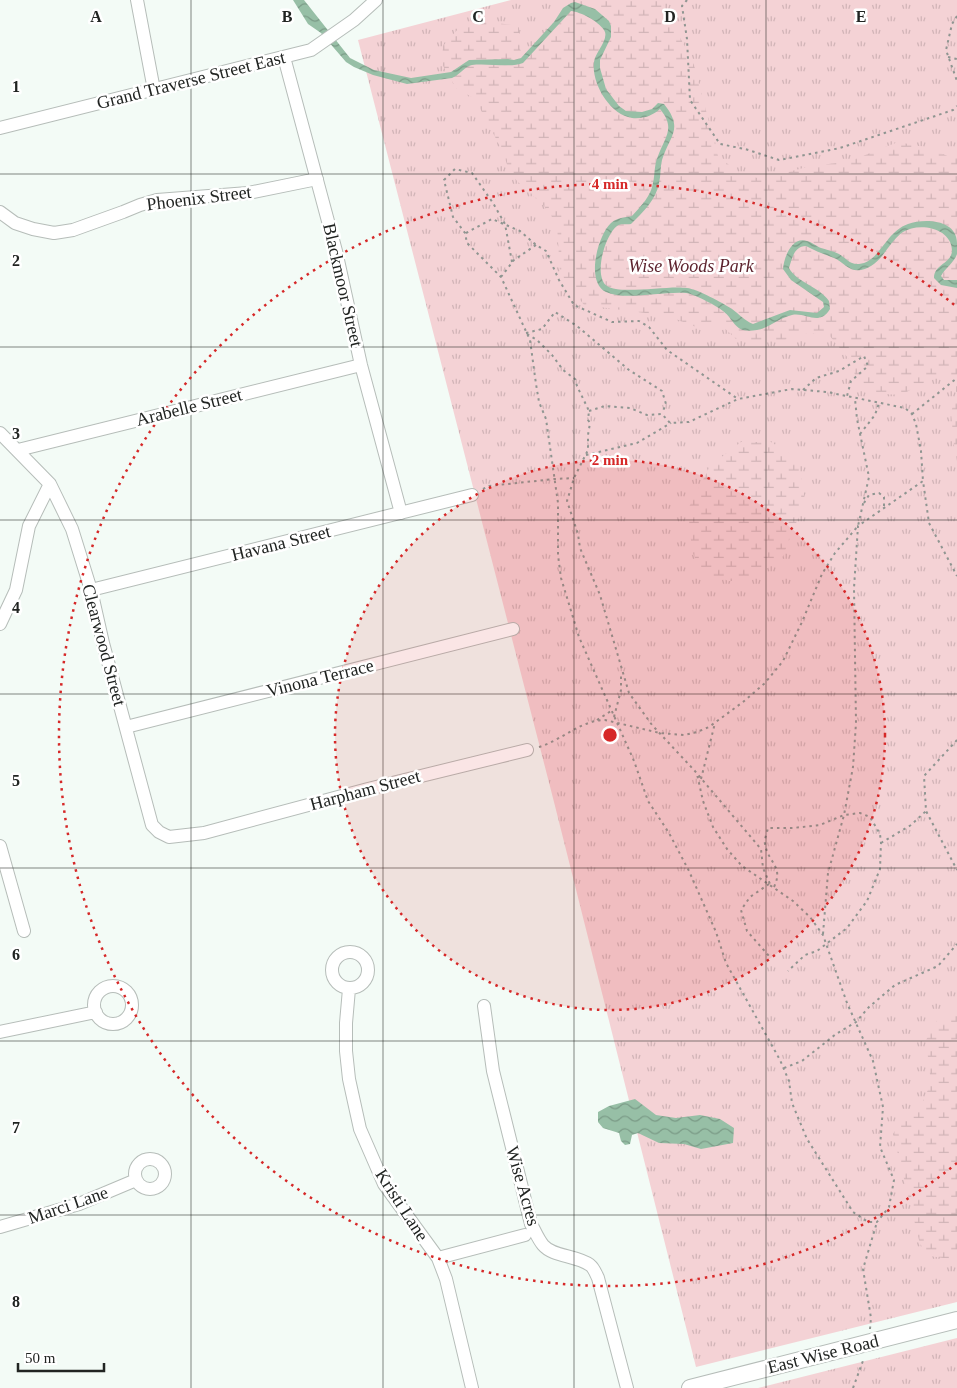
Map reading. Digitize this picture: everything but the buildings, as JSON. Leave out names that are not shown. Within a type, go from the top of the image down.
[{"type":"street","points":[[137,0],[154,90]]},
{"type":"street","name":"Grand Traverse Street East","points":[[2,129],[311,50],[354,20],[371,2]]},
{"type":"street","name":"Blackmoor Street","points":[[284,57],[336,251],[361,364],[400,513]]},
{"type":"street","name":"Phoenix Street","points":[[0,212],[15,223],[54,233],[74,230],[157,200],[248,193],[317,180]]},
{"type":"street","name":"Arabelle Street","points":[[18,450],[361,364]]},
{"type":"street","name":"Clearwood Street","points":[[0,433],[50,484],[72,529],[91,590],[152,825],[159,832],[169,837],[204,833]]},
{"type":"street","points":[[0,624],[16,590],[29,526],[50,484]]},
{"type":"street","name":"Havana Street","points":[[91,590],[472,495]]},
{"type":"street","name":"Vinona Terrace","points":[[126,727],[513,629]]},
{"type":"street","name":"Harpham Street","points":[[204,833],[368,788],[527,750]]},
{"type":"street","points":[[0,846],[24,931]]},
{"type":"street","name":"Kristi Lane","points":[[349,989],[346,1051],[349,1079],[360,1130],[384,1184],[438,1258],[446,1279],[472,1388]]},
{"type":"street","name":"Wise Acres","points":[[484,1006],[493,1071],[531,1224],[544,1246],[557,1253],[580,1259],[591,1266],[598,1278],[627,1388]]},
{"type":"street","points":[[0,1032],[96,1012]]},
{"type":"street","name":"Marci Lane","points":[[0,1227],[78,1204],[136,1180]]},
{"type":"street","points":[[438,1258],[525,1235]]},
{"type":"street","name":"East Wise Road","points":[[690,1388],[957,1320]]},
{"type":"path","points":[[688,0],[682,6],[687,39],[690,100],[720,144],[745,149],[779,160],[840,148],[953,110],[957,106]]},
{"type":"path","points":[[957,16],[952,24],[946,50],[957,81]]},
{"type":"path","points":[[948,57],[957,59]]},
{"type":"path","points":[[512,262],[505,224],[472,174],[455,169],[444,180],[452,217],[465,234],[467,243],[501,277],[530,340],[540,402],[546,419],[558,503],[558,555],[561,578],[579,637],[634,761],[648,801],[669,833],[689,870],[716,932],[726,963],[784,1068],[789,1081],[792,1102],[807,1139],[852,1212],[868,1222],[877,1222]]},
{"type":"path","points":[[465,234],[492,219],[520,231],[536,246],[546,251],[559,280],[574,305],[612,322],[639,320],[649,327],[667,350],[738,399]]},
{"type":"path","points":[[501,277],[512,262],[536,246]]},
{"type":"path","points":[[526,333],[542,329],[555,312],[577,326],[628,370],[662,391],[666,404],[662,414]]},
{"type":"path","points":[[526,333],[537,340],[552,355],[563,370],[575,379],[589,411],[588,450],[574,478],[567,501],[578,534],[580,548],[600,595],[629,693],[652,725],[697,774],[760,850],[763,868],[772,886]]},
{"type":"path","points":[[802,390],[816,378],[839,371],[864,356],[868,366],[851,381],[847,397]]},
{"type":"path","points":[[912,414],[957,378]]},
{"type":"path","points":[[586,455],[637,444],[672,423],[689,422],[738,399],[792,389],[827,392],[905,408],[912,414],[916,424],[921,450],[929,523],[957,576]]},
{"type":"path","points":[[823,935],[828,873],[844,815],[853,767],[856,723],[854,588],[858,526],[869,477],[857,419],[855,399]]},
{"type":"path","points":[[860,434],[880,403]]},
{"type":"path","points":[[589,411],[605,406],[630,408],[647,415],[662,414],[672,423]]},
{"type":"path","points":[[472,495],[489,486],[574,478]]},
{"type":"path","points":[[596,720],[605,720],[660,733],[690,734],[715,723],[765,683],[783,661],[822,574],[834,553],[858,526],[923,481]]},
{"type":"path","points":[[862,508],[869,495],[879,493],[884,497],[884,508]]},
{"type":"path","points":[[614,717],[621,690],[621,669]]},
{"type":"path","points":[[527,750],[548,744],[612,711]]},
{"type":"path","points":[[701,779],[715,723]]},
{"type":"path","points":[[957,740],[924,776],[926,811],[957,870]]},
{"type":"path","points":[[697,774],[703,801],[713,827],[727,849],[742,866],[793,901],[810,917],[823,935],[873,1061],[884,1107],[880,1148],[894,1180],[889,1207],[877,1222],[863,1269],[871,1318],[869,1342],[852,1388]]},
{"type":"path","points":[[881,843],[911,825],[926,811]]},
{"type":"path","points":[[769,956],[747,931],[740,910],[750,896],[772,886],[779,877],[765,844],[768,828],[820,825],[844,815],[860,812],[870,817],[880,834],[881,843],[880,869],[867,901],[847,928],[817,951],[805,955],[788,971]]},
{"type":"path","points":[[784,1068],[802,1061],[836,1034],[856,1022],[869,1007],[894,986],[938,966],[957,944]]},
{"type":"green space","name":"Wise Woods Park","points":[[511,0],[957,0],[957,1302],[696,1367],[554,802],[358,40]]},
{"type":"green space","points":[[577,0],[661,0],[694,65],[718,156],[739,173],[761,179],[807,167],[850,161],[898,142],[929,148],[952,158],[957,155],[957,461],[951,412],[956,397],[956,381],[940,374],[901,395],[866,393],[859,384],[848,358],[829,335],[804,333],[779,342],[736,339],[718,322],[696,327],[668,316],[584,305],[560,273],[557,224],[544,206],[517,181],[509,170],[502,150],[475,99],[456,88],[442,64],[443,46],[459,28],[470,22],[489,22],[519,26],[520,49],[523,56],[554,22],[563,8]]},
{"type":"green space","points":[[741,442],[771,442],[798,459],[805,501],[782,558],[749,581],[729,581],[701,572],[692,551],[688,509],[710,466]]},
{"type":"green space","points":[[957,1009],[957,1252],[950,1259],[930,1256],[920,1244],[893,1134],[904,1116],[923,1101],[931,1083],[926,1040],[937,1020]]},
{"type":"green space","points":[[957,1338],[957,1388],[758,1388]]},
{"type":"water","points":[[293,0],[304,0],[350,58],[374,70],[411,78],[451,72],[469,60],[514,60],[521,58],[554,22],[563,8],[571,3],[575,2],[595,9],[609,21],[611,37],[600,60],[600,68],[606,89],[619,106],[626,111],[642,112],[652,109],[658,103],[664,104],[670,113],[674,126],[674,132],[662,160],[660,180],[655,195],[631,224],[617,226],[608,238],[605,246],[602,256],[601,274],[607,286],[613,289],[633,290],[679,287],[691,289],[723,303],[753,324],[790,310],[817,313],[824,307],[823,302],[791,280],[783,269],[787,254],[793,244],[802,240],[809,242],[859,264],[866,262],[878,253],[900,228],[922,221],[939,222],[952,229],[956,235],[957,254],[941,276],[944,280],[957,280],[957,288],[941,285],[934,278],[937,270],[951,255],[951,243],[947,237],[934,229],[917,228],[903,232],[874,264],[861,270],[853,270],[837,260],[806,246],[799,248],[794,254],[789,268],[797,277],[820,292],[829,301],[830,309],[826,314],[817,318],[792,315],[761,329],[749,331],[736,326],[720,309],[690,294],[623,296],[606,292],[600,287],[596,279],[595,269],[598,247],[606,229],[611,223],[632,216],[648,197],[654,180],[657,159],[666,138],[668,127],[665,116],[660,109],[654,114],[632,118],[616,111],[604,97],[599,88],[594,70],[595,58],[605,37],[604,30],[598,23],[580,13],[571,11],[523,63],[512,65],[472,65],[452,78],[407,84],[373,75],[346,62],[321,33],[308,24]]},
{"type":"water","points":[[635,1099],[656,1115],[676,1118],[700,1115],[720,1119],[734,1128],[733,1143],[701,1149],[684,1144],[659,1143],[638,1133],[632,1135],[630,1144],[625,1145],[621,1141],[619,1133],[603,1128],[598,1122],[598,1112],[609,1106]]}]
